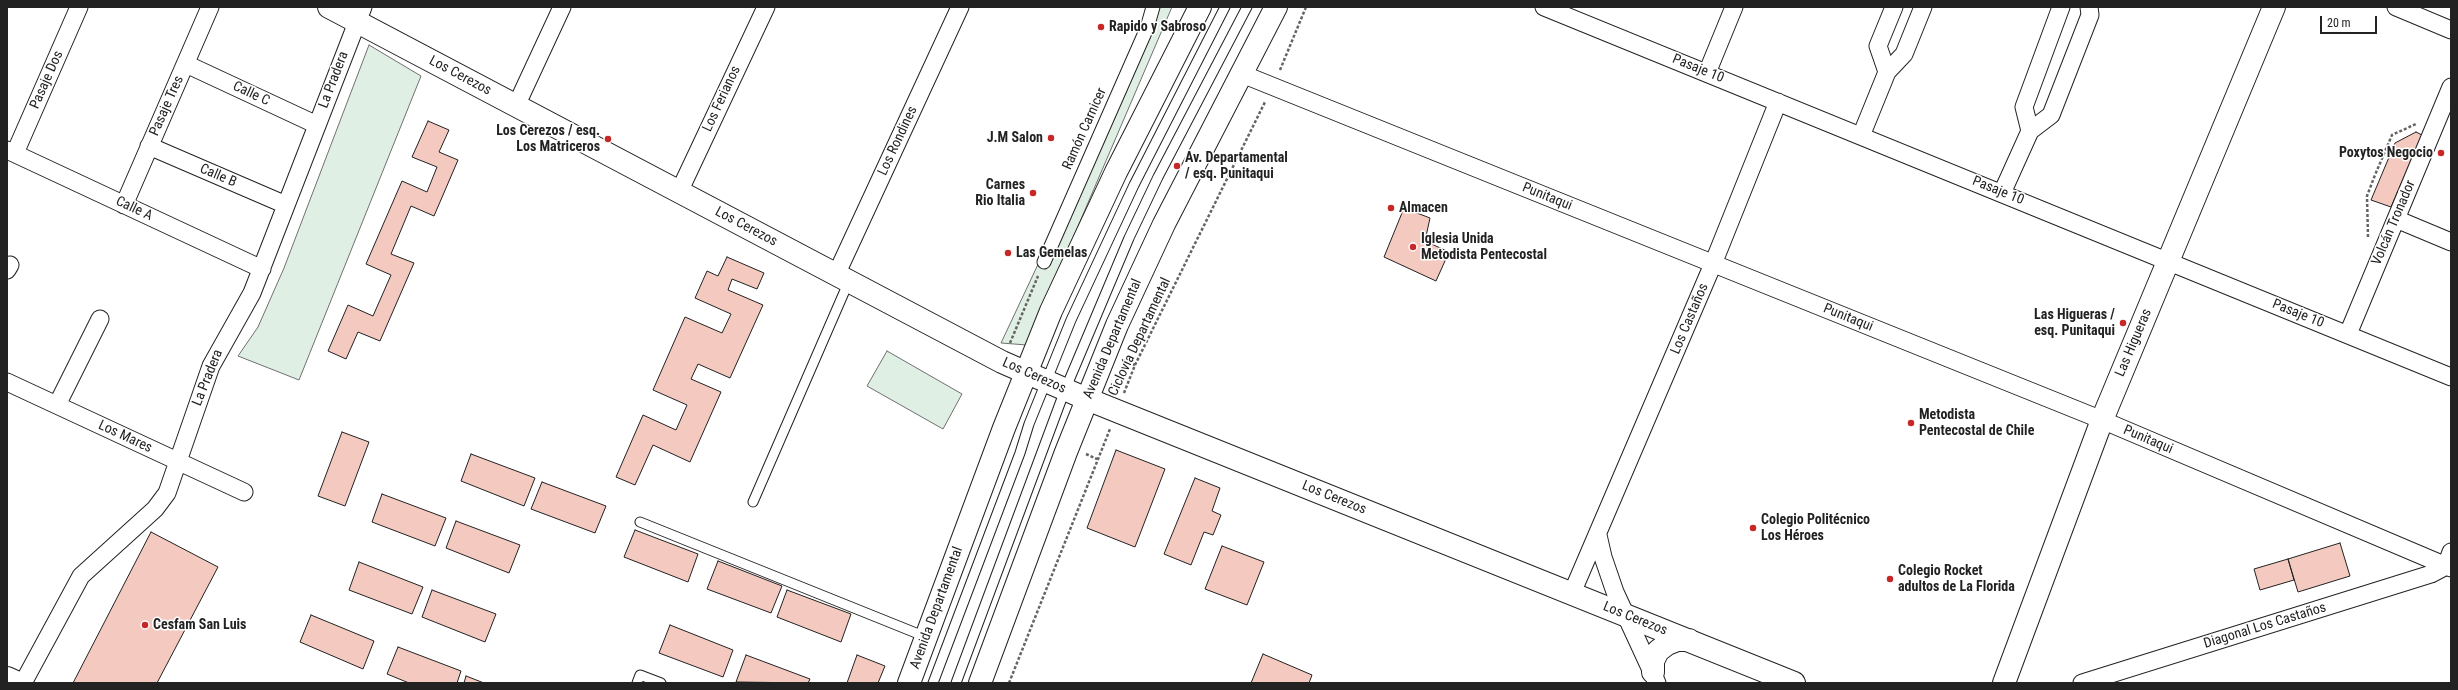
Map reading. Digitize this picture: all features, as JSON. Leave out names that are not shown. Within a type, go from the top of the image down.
[{"type":"street","name":"Pasaje Dos","points":[[11,152],[79,7]]},
{"type":"street","name":"Pasaje Tres","points":[[124,204],[210,7]]},
{"type":"street","name":"Los Cerezos","points":[[329,7],[360,14],[516,106],[1002,362],[1116,411],[1794,683]]},
{"type":"street","points":[[516,106],[562,7]]},
{"type":"street","name":"Los Ferianos","points":[[679,192],[766,7]]},
{"type":"street","name":"Los Rondines","points":[[842,278],[960,7]]},
{"type":"street","name":"Ramón Carnicer","points":[[1044,262],[1148,28],[1153,7]]},
{"type":"street","name":"Avenida Departamental","points":[[980,683],[1087,399],[1117,325],[1164,224],[1276,7]]},
{"type":"street","name":"Pasaje 10","points":[[1544,7],[2451,376]]},
{"type":"street","points":[[1707,73],[1734,7]]},
{"type":"street","points":[[1887,72],[1878,46],[1894,7]]},
{"type":"street","points":[[1861,136],[1887,72],[1904,54],[1923,7]]},
{"type":"street","points":[[2030,131],[2024,107],[2061,7]]},
{"type":"street","points":[[2002,193],[2030,131],[2051,115],[2090,15],[2089,7]]},
{"type":"street","name":"Las Higueras","points":[[2004,683],[2102,420],[2274,7]]},
{"type":"street","points":[[2396,7],[2451,30]]},
{"type":"street","name":"Avenida Departamental","points":[[909,683],[1025,372],[1116,172],[1195,8]]},
{"type":"street","name":"La Pradera","points":[[23,683],[81,576],[162,501],[170,485],[211,366],[244,311],[262,269],[360,14]]},
{"type":"street","name":"Calle C","points":[[186,64],[317,125]]},
{"type":"street","name":"Punitaqui","points":[[1242,74],[2102,420],[2449,562]]},
{"type":"street","name":"Volcán Tronador","points":[[2348,334],[2451,87]]},
{"type":"street","name":"Los Castaños","points":[[1572,593],[1713,264],[1778,102]]},
{"type":"street","name":"Calle B","points":[[149,146],[286,206]]},
{"type":"street","name":"Calle A","points":[[11,152],[262,269]]},
{"type":"street","points":[[2396,219],[2451,242]]},
{"type":"street","points":[[57,405],[100,319]]},
{"type":"street","name":"Los Mares","points":[[7,382],[244,492]]},
{"type":"street","points":[[1598,535],[1603,557],[1626,616],[1655,678]]},
{"type":"street","name":"Diagonal Los Castaños","points":[[2082,683],[2431,574],[2449,562]]},
{"type":"street","points":[[1655,678],[1653,661],[1662,647],[1677,640],[1689,640]]},
{"type":"street","points":[[7,678],[18,683]]},
{"type":"lane","points":[[956,683],[1055,386],[1071,320],[1134,185],[1225,7]]},
{"type":"lane","points":[[933,683],[1055,386],[1158,177],[1247,7]]},
{"type":"lane","points":[[753,502],[842,278]]},
{"type":"lane","points":[[640,522],[926,638]]},
{"type":"lane","points":[[970,683],[976,670],[993,648]]},
{"type":"lane","points":[[637,683],[640,675],[661,683]]},
{"type":"path","name":"Ciclovía Departamental","points":[[1009,683],[1135,365],[1273,86],[1306,7]]},
{"type":"path","points":[[2370,240],[2366,211],[2367,196],[2392,135],[2441,111]]},
{"type":"path","points":[[1002,362],[1044,262]]},
{"type":"green space","points":[[1159,7],[1172,7],[1027,345],[1001,343]]},
{"type":"green space","points":[[369,45],[421,76],[299,380],[238,356],[258,327],[284,268]]},
{"type":"green space","points":[[887,351],[962,394],[943,429],[867,386]]},
{"type":"building","points":[[428,121],[449,130],[439,152],[458,160],[434,216],[411,206],[391,254],[414,263],[380,341],[358,332],[346,359],[328,351],[348,305],[373,316],[391,275],[366,264],[402,181],[427,192],[437,167],[412,157]]},
{"type":"building","points":[[2416,132],[2422,135],[2391,207],[2371,200],[2395,143]]},
{"type":"building","name":"Iglesia Unida Metodista Pentecostal","points":[[1404,208],[1430,218],[1425,241],[1449,252],[1436,281],[1384,257]]},
{"type":"building","points":[[727,257],[764,273],[757,289],[732,279],[728,290],[763,305],[730,378],[698,364],[691,379],[721,392],[690,462],[653,445],[635,485],[616,477],[643,415],[676,430],[687,405],[653,390],[685,317],[722,333],[731,314],[695,298],[707,271],[718,276]]},
{"type":"building","points":[[342,432],[369,442],[345,506],[318,496]]},
{"type":"building","points":[[1116,450],[1165,469],[1135,547],[1087,528]]},
{"type":"building","points":[[471,454],[535,478],[524,506],[461,481]]},
{"type":"building","points":[[1195,478],[1220,488],[1212,511],[1221,515],[1213,535],[1204,532],[1191,565],[1164,554]]},
{"type":"building","points":[[542,482],[606,506],[595,533],[531,509]]},
{"type":"building","points":[[382,494],[446,518],[435,546],[372,522]]},
{"type":"building","points":[[456,521],[520,545],[509,573],[446,548]]},
{"type":"building","points":[[635,530],[698,554],[688,582],[624,557]]},
{"type":"building","name":"Cesfam San Luis","points":[[151,532],[218,567],[157,683],[73,683]]},
{"type":"building","points":[[2340,543],[2350,576],[2298,592],[2288,559]]},
{"type":"building","points":[[1222,546],[1264,562],[1247,605],[1205,589]]},
{"type":"building","points":[[2288,559],[2294,580],[2260,590],[2254,569]]},
{"type":"building","points":[[718,561],[782,586],[771,613],[707,589]]},
{"type":"building","points":[[359,562],[423,587],[412,614],[349,590]]},
{"type":"building","points":[[432,590],[496,614],[485,642],[422,617]]},
{"type":"building","points":[[787,590],[851,614],[841,642],[777,617]]},
{"type":"building","points":[[311,615],[374,641],[363,669],[300,642]]},
{"type":"building","points":[[670,625],[733,650],[723,677],[659,653]]},
{"type":"building","points":[[398,647],[461,671],[457,683],[409,683],[387,674]]},
{"type":"building","points":[[1263,654],[1312,675],[1309,683],[1251,683]]},
{"type":"building","points":[[746,655],[810,679],[808,683],[736,682]]},
{"type":"building","points":[[857,655],[885,666],[878,683],[847,683]]},
{"type":"building","points":[[466,676],[484,683],[464,683]]},
{"type":"place","name":"Rapido y Sabroso","points":[[1101,27]]},
{"type":"place","name":"J.M Salon","points":[[1051,138]]},
{"type":"place","name":"Los Cerezos / esq. Los Matriceros","points":[[608,139]]},
{"type":"place","name":"Poxytos Negocio","points":[[2441,153]]},
{"type":"place","name":"Av. Departamental / esq. Punitaqui","points":[[1177,166]]},
{"type":"place","name":"Carnes Rio Italia","points":[[1033,193]]},
{"type":"place","name":"Almacen","points":[[1391,208]]},
{"type":"place","name":"Iglesia Unida Metodista Pentecostal","points":[[1413,247]]},
{"type":"place","name":"Las Gemelas","points":[[1008,253]]},
{"type":"place","name":"Las Higueras / esq. Punitaqui","points":[[2123,323]]},
{"type":"place","name":"Metodista Pentecostal de Chile","points":[[1911,423]]},
{"type":"place","name":"Colegio Politécnico Los Héroes","points":[[1753,528]]},
{"type":"place","name":"Colegio Rocket adultos de La Florida","points":[[1890,579]]},
{"type":"place","name":"Cesfam San Luis","points":[[145,625]]}]
